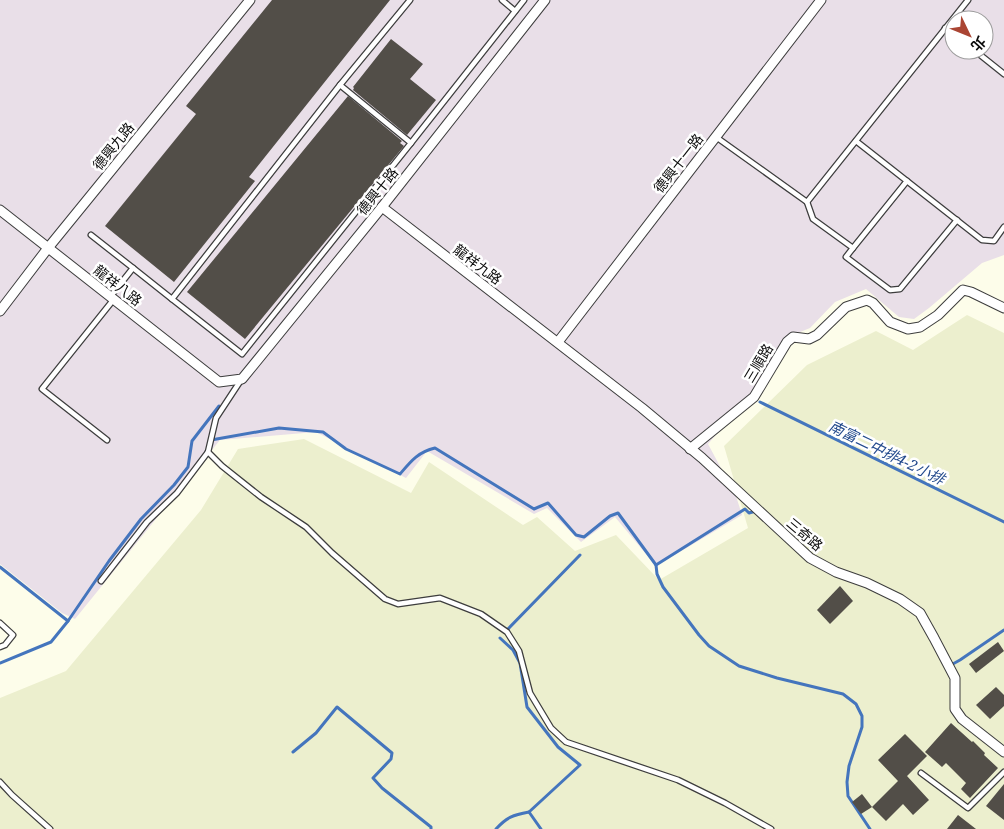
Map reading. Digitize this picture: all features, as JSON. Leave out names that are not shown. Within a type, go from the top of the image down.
[{"type":"street","name":"德興九路","points":[[0,311],[48,248],[250,0]]},
{"type":"street","name":"德興十路","points":[[242,379],[382,207],[545,0]]},
{"type":"street","name":"德興十一路","points":[[558,342],[820,0]]},
{"type":"street","name":"龍祥九路","points":[[382,207],[558,342]]},
{"type":"street","name":"龍祥八路","points":[[0,210],[220,382],[242,379]]},
{"type":"street","name":"三順路","points":[[690,448],[754,396],[787,342],[793,337],[809,339],[817,335],[846,307],[867,300],[873,303],[890,322],[908,328],[920,327],[938,315],[963,290],[972,292],[1004,308]]},
{"type":"street","name":"三奇路","points":[[558,342],[702,458],[810,558],[836,572],[866,583],[900,599],[920,613],[955,678],[955,709],[962,719],[1004,752]]},
{"type":"lane","points":[[172,299],[340,85],[410,0]]},
{"type":"lane","points":[[502,0],[515,11]]},
{"type":"lane","points":[[91,235],[242,354],[524,0]]},
{"type":"lane","points":[[960,10],[968,0]]},
{"type":"lane","points":[[807,202],[944,31]]},
{"type":"lane","points":[[986,60],[1004,74]]},
{"type":"lane","points":[[340,85],[411,143]]},
{"type":"lane","points":[[716,137],[807,202],[813,219],[853,248]]},
{"type":"lane","points":[[856,141],[982,240],[994,240],[1004,227]]},
{"type":"lane","points":[[907,181],[846,258],[890,290],[900,289],[957,220]]},
{"type":"lane","points":[[107,440],[42,389],[133,268]]},
{"type":"lane","points":[[101,581],[147,522],[177,493],[208,452],[216,418],[242,379]]},
{"type":"lane","points":[[208,452],[222,466],[262,497],[306,527],[332,553],[385,599],[398,604],[440,598],[482,614],[507,632],[519,651],[530,693],[551,728],[566,742],[678,780],[771,829]]},
{"type":"lane","points":[[0,623],[13,635],[0,647]]},
{"type":"lane","points":[[921,773],[968,808],[1004,772]]},
{"type":"lane","points":[[0,782],[50,829]]},
{"type":"shaded area","points":[[0,0],[1004,0],[1004,255],[982,263],[914,319],[899,317],[866,289],[835,302],[810,328],[783,339],[752,393],[708,444],[736,496],[742,515],[656,566],[615,517],[581,542],[547,508],[534,514],[427,451],[406,478],[316,432],[220,440],[75,619],[62,613],[0,564]]},
{"type":"green space","points":[[967,315],[1004,333],[1004,829],[0,829],[0,698],[66,671],[201,510],[238,449],[304,439],[411,493],[429,462],[523,525],[537,517],[575,551],[616,535],[659,580],[748,528],[724,446],[807,365],[876,331],[913,350]]},
{"type":"building","points":[[272,0],[390,0],[249,177],[255,181],[174,282],[105,226],[196,114],[186,106]]},
{"type":"building","points":[[391,39],[423,64],[410,79],[436,100],[407,135],[353,90],[353,87]]},
{"type":"building","points":[[348,96],[402,141],[400,143],[404,146],[245,339],[187,292]]},
{"type":"building","points":[[840,586],[853,601],[830,624],[817,610]]},
{"type":"building","points":[[998,642],[1004,651],[976,673],[969,664]]},
{"type":"building","points":[[996,687],[1004,695],[1004,706],[990,719],[976,705]]},
{"type":"building","points":[[951,723],[973,741],[998,768],[970,798],[961,789],[966,783],[946,763],[942,767],[925,752]]},
{"type":"building","points":[[905,734],[927,756],[907,776],[929,800],[913,815],[903,804],[886,821],[872,807],[898,781],[878,760]]},
{"type":"building","points":[[1004,784],[1004,820],[986,806]]},
{"type":"building","points":[[862,794],[872,807],[861,814],[852,802]]},
{"type":"building","points":[[958,815],[976,829],[947,829]]},
{"type":"waterway","name":"南富二中排4-2小排","points":[[760,402],[1004,522]]},
{"type":"waterway","points":[[0,663],[51,642],[141,519],[174,485],[188,467],[192,441],[219,406]]},
{"type":"waterway","points":[[211,440],[279,428],[323,432],[346,449],[400,474],[419,455],[435,448],[534,509],[548,503],[576,535],[584,537],[610,516],[618,513],[656,565],[657,574],[663,587],[709,646],[739,666],[777,678],[843,694],[856,704],[862,716],[862,727],[849,766],[848,796],[870,829]]},
{"type":"waterway","points":[[656,565],[745,509],[749,513],[756,511]]},
{"type":"waterway","points":[[508,629],[580,555]]},
{"type":"waterway","points":[[0,567],[68,621]]},
{"type":"waterway","points":[[950,664],[960,660],[1004,630]]},
{"type":"waterway","points":[[500,638],[513,650],[520,663],[527,707],[558,747],[580,765],[529,812]]},
{"type":"waterway","points":[[293,752],[316,733],[337,707],[392,753],[391,759],[373,778],[382,788],[431,827],[431,829]]},
{"type":"waterway","points":[[496,829],[511,817],[529,812],[541,829]]}]
